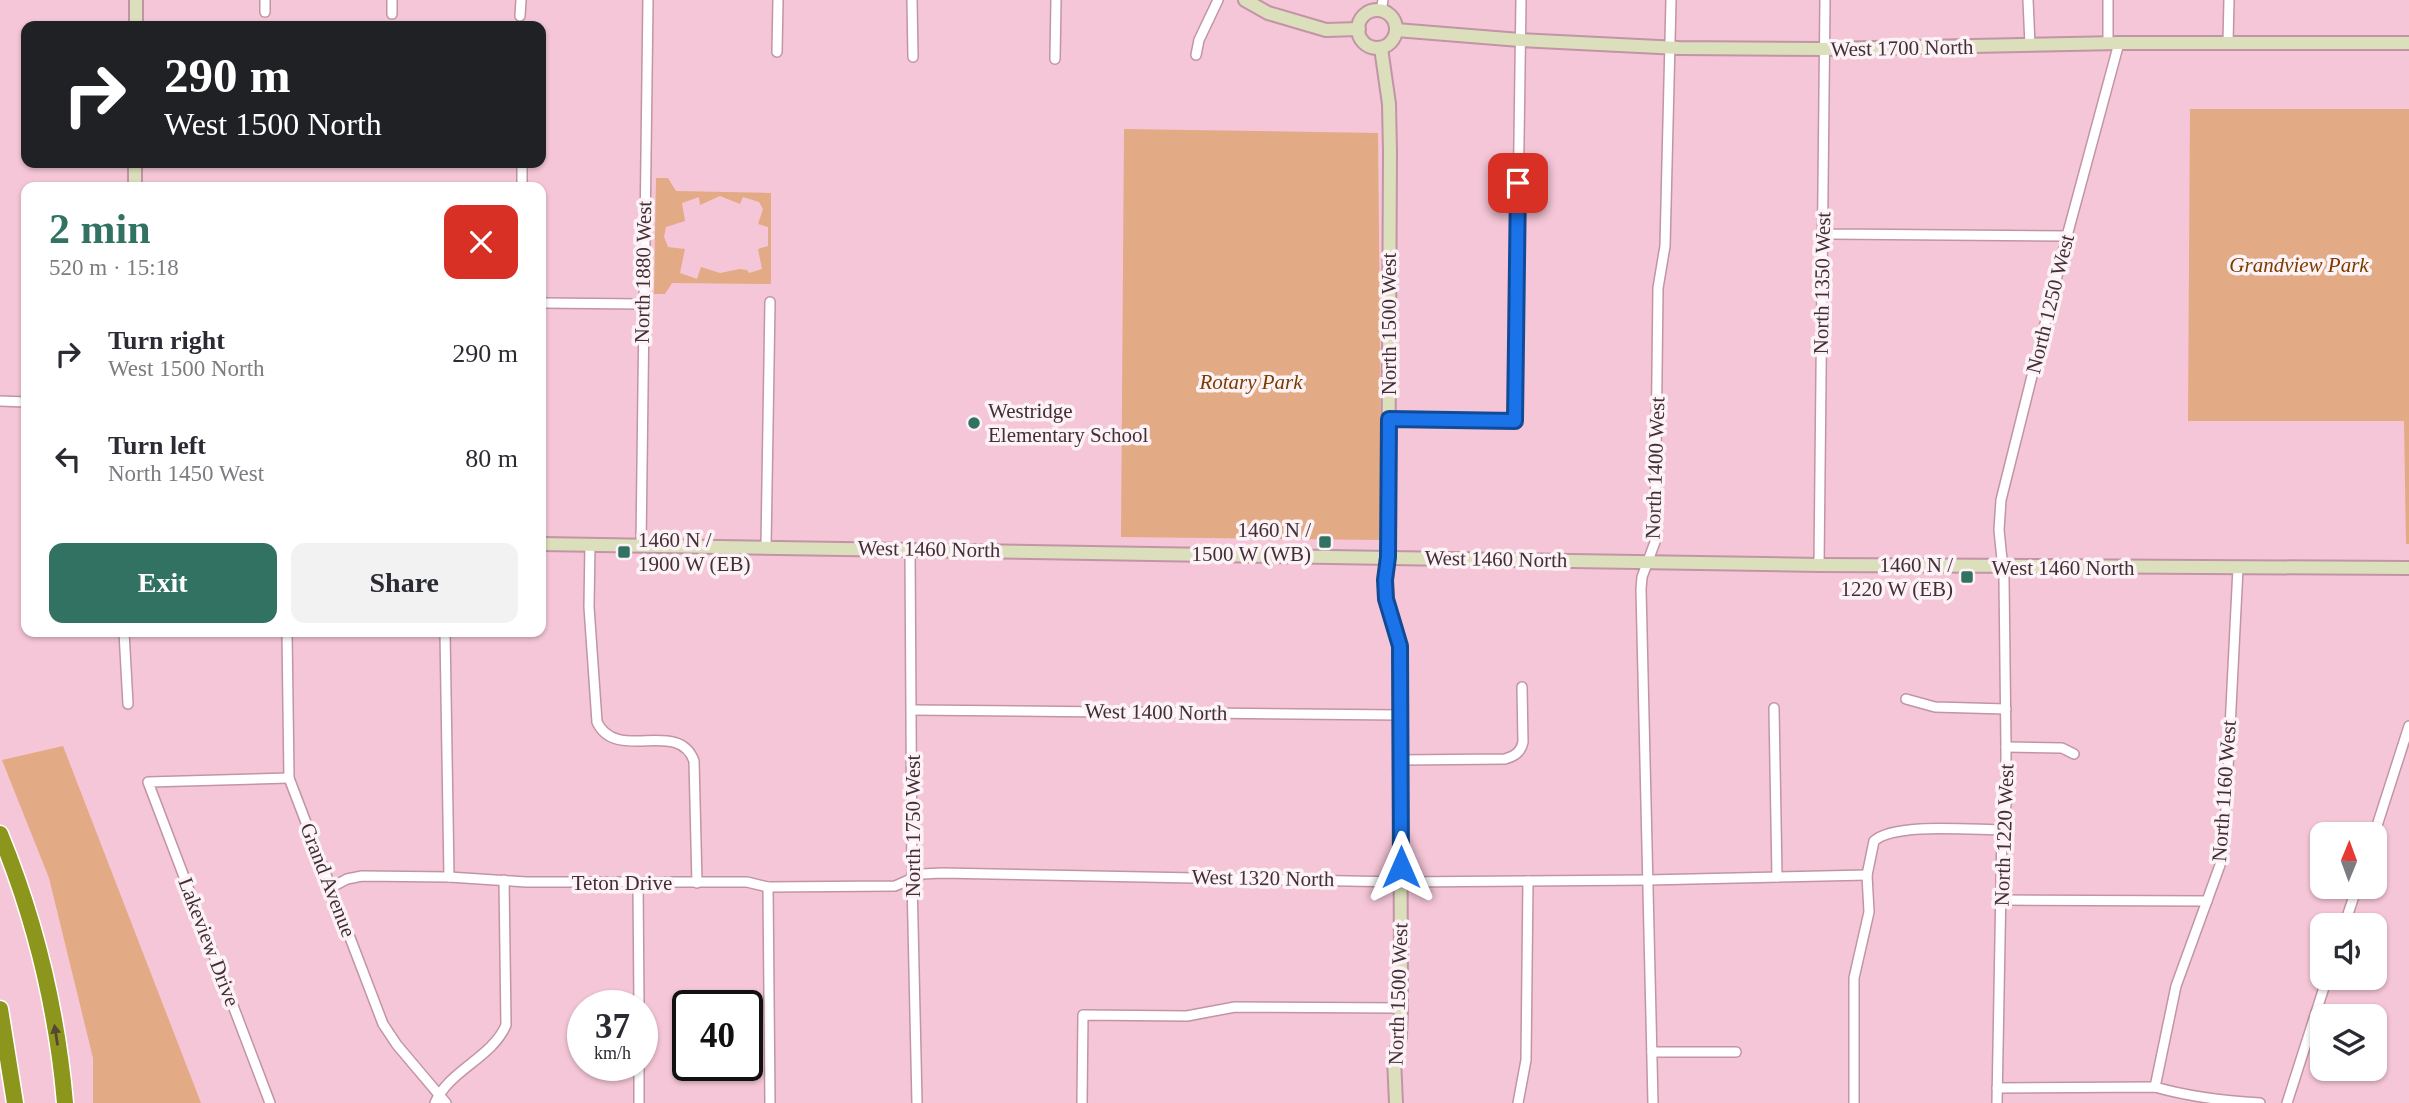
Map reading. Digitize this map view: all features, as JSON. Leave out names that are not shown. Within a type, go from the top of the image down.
[{"type":"highway","points":[[0,834],[42,964],[56,1032],[65,1103]]},
{"type":"highway","points":[[0,1009],[15,1103]]},
{"type":"street","points":[[136,0],[136,21]]},
{"type":"street","points":[[265,0],[265,12]]},
{"type":"street","points":[[392,0],[392,14]]},
{"type":"street","points":[[520,0],[520,16]]},
{"type":"street","name":"North 1880 West","points":[[641,545],[648,0]]},
{"type":"street","points":[[777,52],[778,0]]},
{"type":"street","points":[[912,0],[913,57]]},
{"type":"street","points":[[1055,59],[1056,0]]},
{"type":"street","points":[[1196,55],[1199,40],[1218,0]]},
{"type":"street","points":[[1245,0],[1268,13],[1326,30],[1359,29]]},
{"type":"street","points":[[1389,419],[1515,421],[1521,0]]},
{"type":"street","name":"North 1400 West","points":[[1654,1103],[1641,589],[1642,577],[1655,542],[1658,288],[1665,246],[1671,0]]},
{"type":"street","name":"North 1350 West","points":[[1819,565],[1825,0]]},
{"type":"street","points":[[2028,0],[2030,45]]},
{"type":"street","name":"North 1250 West","points":[[2002,567],[1999,530],[2001,500],[2113,43],[2108,0]]},
{"type":"street","points":[[2228,42],[2229,0]]},
{"type":"street","points":[[1382,5],[1392,17],[1396,30],[1392,41],[1381,48],[1368,46],[1359,29],[1363,17],[1382,5]]},
{"type":"street","name":"West 1700 North","points":[[1396,30],[1671,48],[1824,50],[2113,43],[2409,43]]},
{"type":"street","name":"North 1500 West","points":[[1381,48],[1389,104],[1390,152],[1388,557],[1385,580],[1386,599],[1400,646],[1401,1008],[1400,1037],[1394,1059],[1396,1103]]},
{"type":"street","points":[[1822,230],[1832,234],[2067,236]]},
{"type":"street","points":[[766,546],[770,302]]},
{"type":"street","points":[[546,303],[642,304]]},
{"type":"street","points":[[0,401],[21,402]]},
{"type":"street","name":"West 1460 North","points":[[546,544],[1819,565],[2409,568]]},
{"type":"street","points":[[590,544],[589,607],[597,722],[605,734],[616,740],[677,741],[687,747],[694,761],[696,883]]},
{"type":"street","name":"North 1750 West","points":[[910,549],[912,879],[917,1103]]},
{"type":"street","name":"North 1220 West","points":[[1997,1103],[2002,830],[2006,805],[2002,567]]},
{"type":"street","name":"North 1160 West","points":[[2155,1087],[2176,986],[2224,848],[2238,568]]},
{"type":"street","points":[[124,637],[128,704]]},
{"type":"street","name":"Grand Avenue","points":[[286,637],[289,778],[383,1024],[437,1099],[446,1103]]},
{"type":"street","points":[[445,637],[449,877]]},
{"type":"street","points":[[1400,760],[1505,758],[1516,755],[1522,742],[1522,687]]},
{"type":"street","points":[[1906,699],[1935,708],[2006,709]]},
{"type":"street","points":[[1774,708],[1776,877]]},
{"type":"street","name":"West 1400 North","points":[[912,710],[1400,715]]},
{"type":"street","points":[[2378,822],[2409,726]]},
{"type":"street","points":[[2006,747],[2062,748],[2074,754]]},
{"type":"street","name":"Lakeview Drive","points":[[270,1103],[148,782],[289,778]]},
{"type":"street","points":[[1854,1103],[1854,978],[1869,912],[1867,875],[1871,848],[1877,838],[1912,829],[2002,830]]},
{"type":"street","name":"West 1320 North","points":[[912,879],[922,874],[942,873],[1401,882],[1867,875]]},
{"type":"street","name":"Teton Drive","points":[[332,887],[347,879],[362,876],[638,884],[747,882],[768,887],[895,886],[912,879]]},
{"type":"street","points":[[437,1099],[458,1074],[496,1042],[506,1026],[504,880]]},
{"type":"street","points":[[1518,1103],[1526,1060],[1528,881]]},
{"type":"street","points":[[638,884],[639,990]]},
{"type":"street","points":[[768,887],[770,1103]]},
{"type":"street","points":[[2002,900],[2207,901]]},
{"type":"street","points":[[2287,1103],[2323,990]]},
{"type":"street","points":[[1082,1103],[1083,1015],[1187,1016],[1236,1007],[1401,1008]]},
{"type":"street","points":[[1653,1052],[1736,1052]]},
{"type":"street","points":[[639,1081],[639,1103]]},
{"type":"street","points":[[1997,1088],[2155,1087],[2177,1094],[2260,1103]]},
{"type":"green space","name":"Grandview Park","points":[[2190,109],[2409,109],[2409,544],[2406,544],[2404,421],[2188,421]]},
{"type":"green space","name":"Rotary Park","points":[[1124,129],[1378,133],[1382,540],[1121,537]]},
{"type":"green space","points":[[656,178],[668,178],[676,191],[771,193],[771,284],[672,283],[665,294],[654,294]],"holes":[[[720,196],[740,204],[743,197],[759,202],[763,209],[758,224],[768,227],[768,246],[758,249],[762,269],[749,273],[740,269],[720,273],[701,267],[697,279],[680,273],[685,249],[668,247],[664,237],[666,227],[685,221],[682,203],[699,197],[700,205]]]},
{"type":"green space","points":[[63,746],[201,1103],[93,1103],[93,1058],[49,878],[2,760]]},
{"type":"place","name":"Westridge Elementary School","points":[[974,423]]},
{"type":"place","name":"1460 N / 1500 W (WB)","points":[[1325,542]]},
{"type":"place","name":"1460 N / 1900 W (EB)","points":[[624,552]]},
{"type":"place","name":"1460 N / 1220 W (EB)","points":[[1967,577]]},
{"type":"route","points":[[1401,867],[1400,646],[1386,599],[1385,580],[1388,557],[1389,419],[1515,421],[1518,183]]}]
